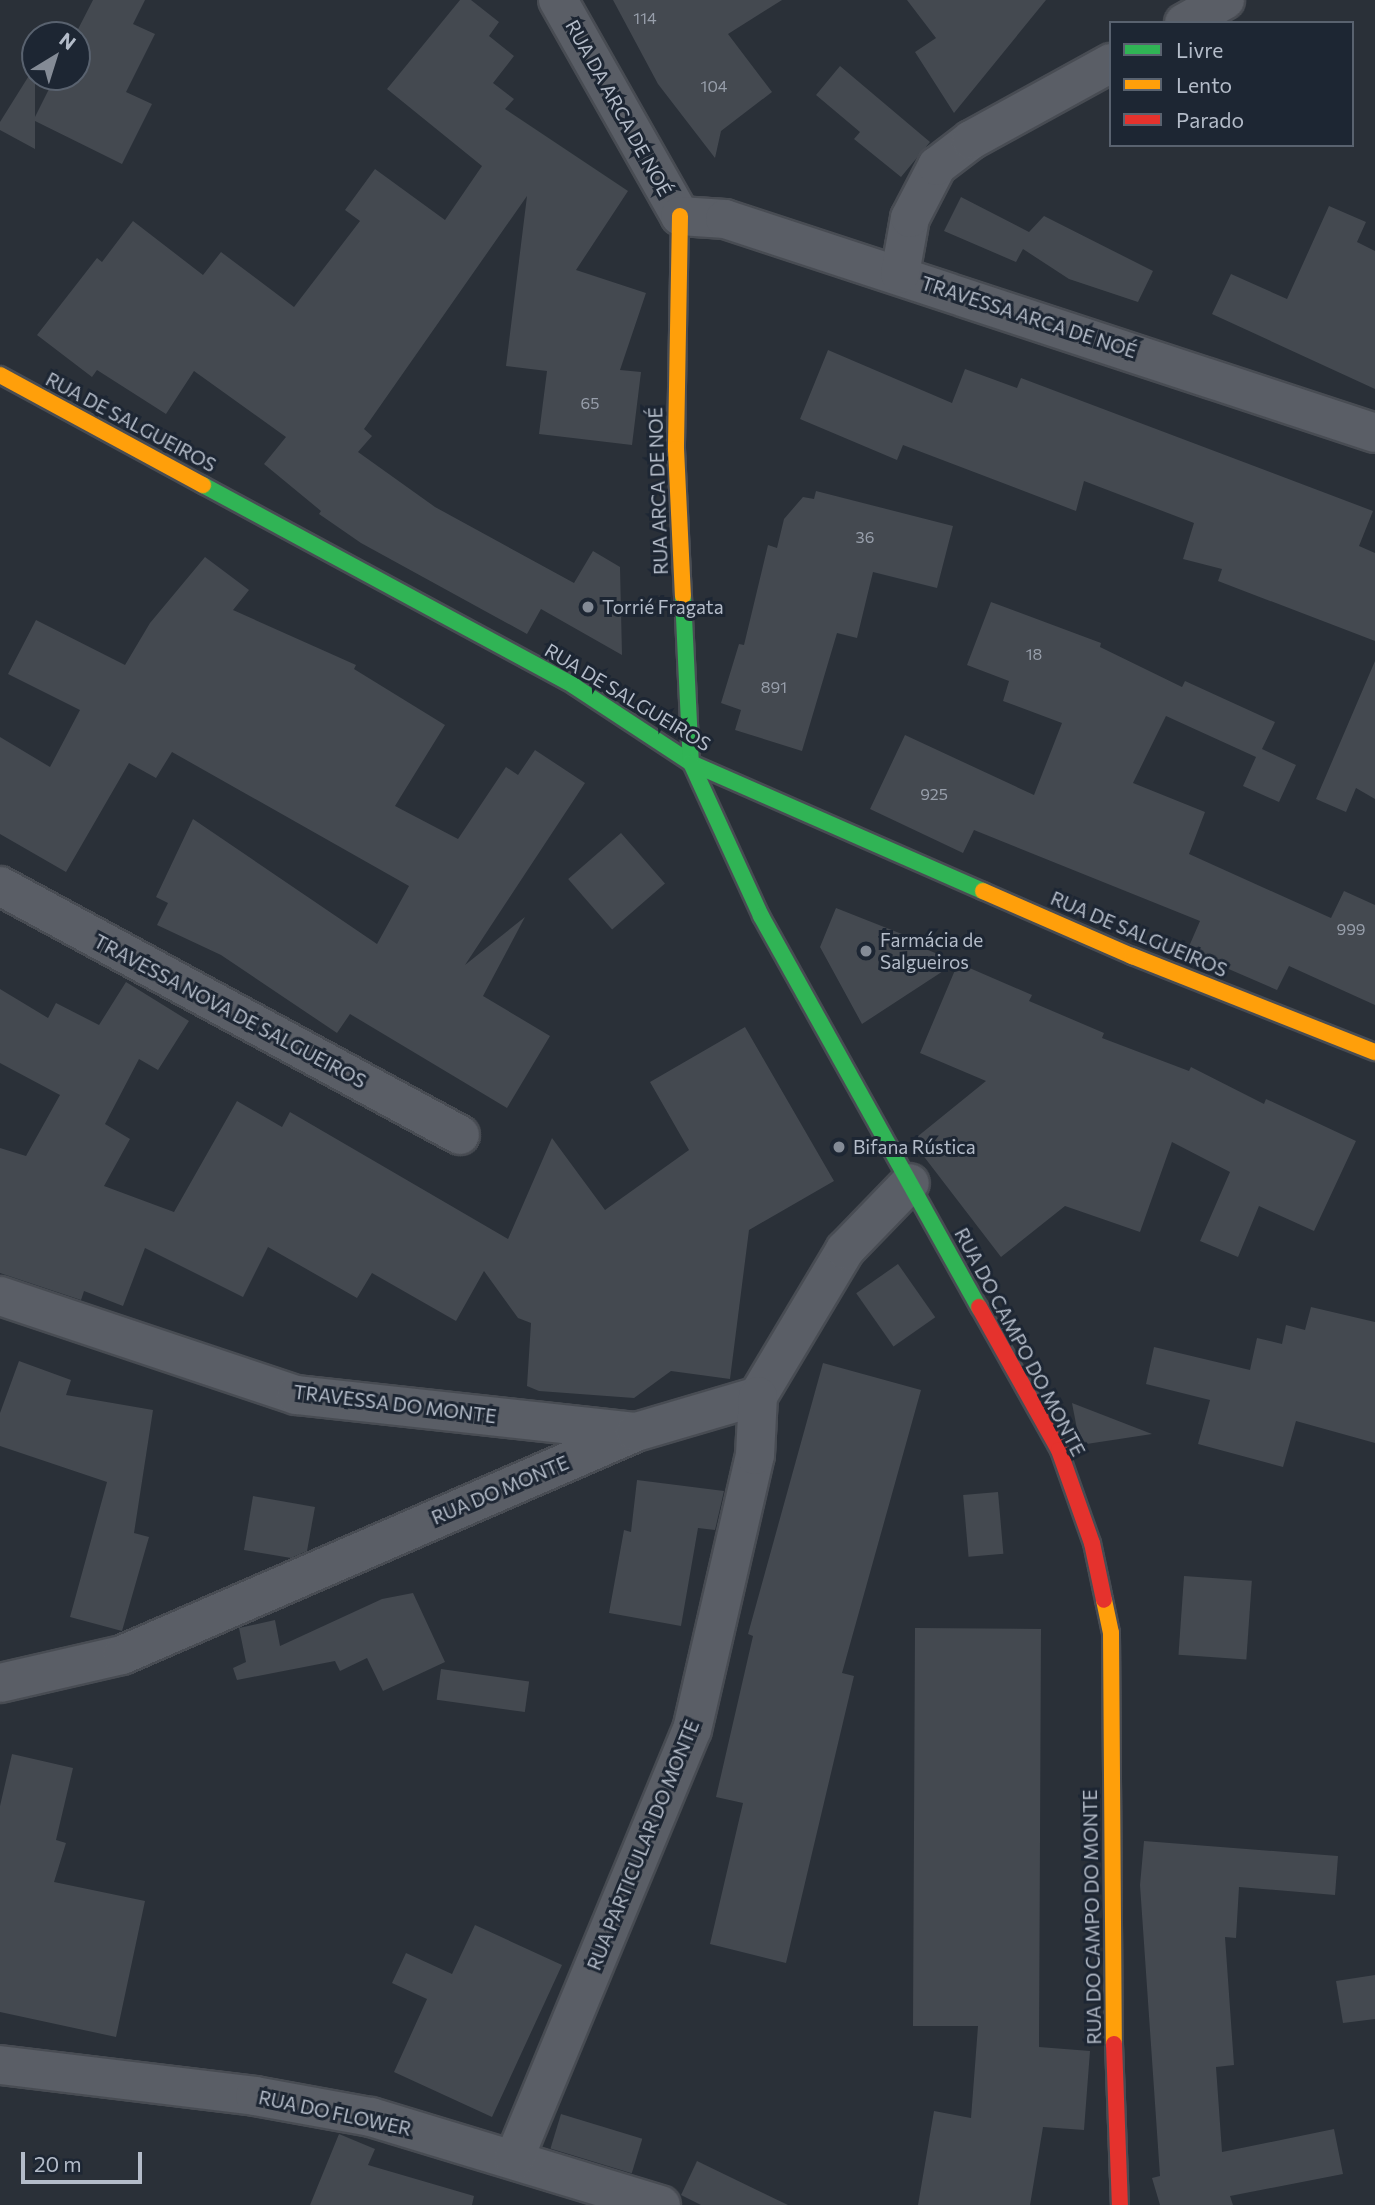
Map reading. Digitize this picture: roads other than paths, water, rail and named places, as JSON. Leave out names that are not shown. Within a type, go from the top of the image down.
[{"type":"street","name":"RUA DA ARCA DE NOÉ","points":[[558,0],[680,216]]},
{"type":"street","points":[[1188,21],[1225,0]]},
{"type":"street","points":[[900,274],[910,218],[937,166],[971,140],[1109,64]]},
{"type":"street","name":"TRAVESSA ARCA DE NOÉ","points":[[680,216],[725,219],[900,274],[1375,433]]},
{"type":"street","name":"RUA ARCA DE NOÉ","points":[[680,216],[676,449],[691,763]]},
{"type":"street","name":"RUA DE SALGUEIROS","points":[[0,375],[574,686],[691,763],[1132,956],[1375,1052]]},
{"type":"street","name":"RUA DO CAMPO DO MONTE","points":[[691,763],[761,916],[1059,1450],[1092,1543],[1111,1633],[1120,2205]]},
{"type":"street","name":"TRAVESSA NOVA DE SALGUEIROS","points":[[0,886],[460,1135]]},
{"type":"street","points":[[758,1396],[845,1250],[910,1183]]},
{"type":"street","name":"TRAVESSA DO MONTE","points":[[0,1296],[296,1395],[636,1432]]},
{"type":"street","name":"RUA DO MONTE","points":[[0,1683],[122,1655],[636,1432],[758,1396]]},
{"type":"street","name":"RUA PARTICULAR DO MONTE","points":[[514,2159],[692,1730],[755,1454],[758,1396]]},
{"type":"street","name":"RUA DO FLOWER","points":[[0,2065],[255,2096],[371,2117],[661,2205]]},
{"type":"place","name":"Torrié Fragata","points":[[588,607]]},
{"type":"place","name":"Farmácia de Salgueiros","points":[[866,951]]},
{"type":"place","name":"Bifana Rústica","points":[[839,1147]]}]
